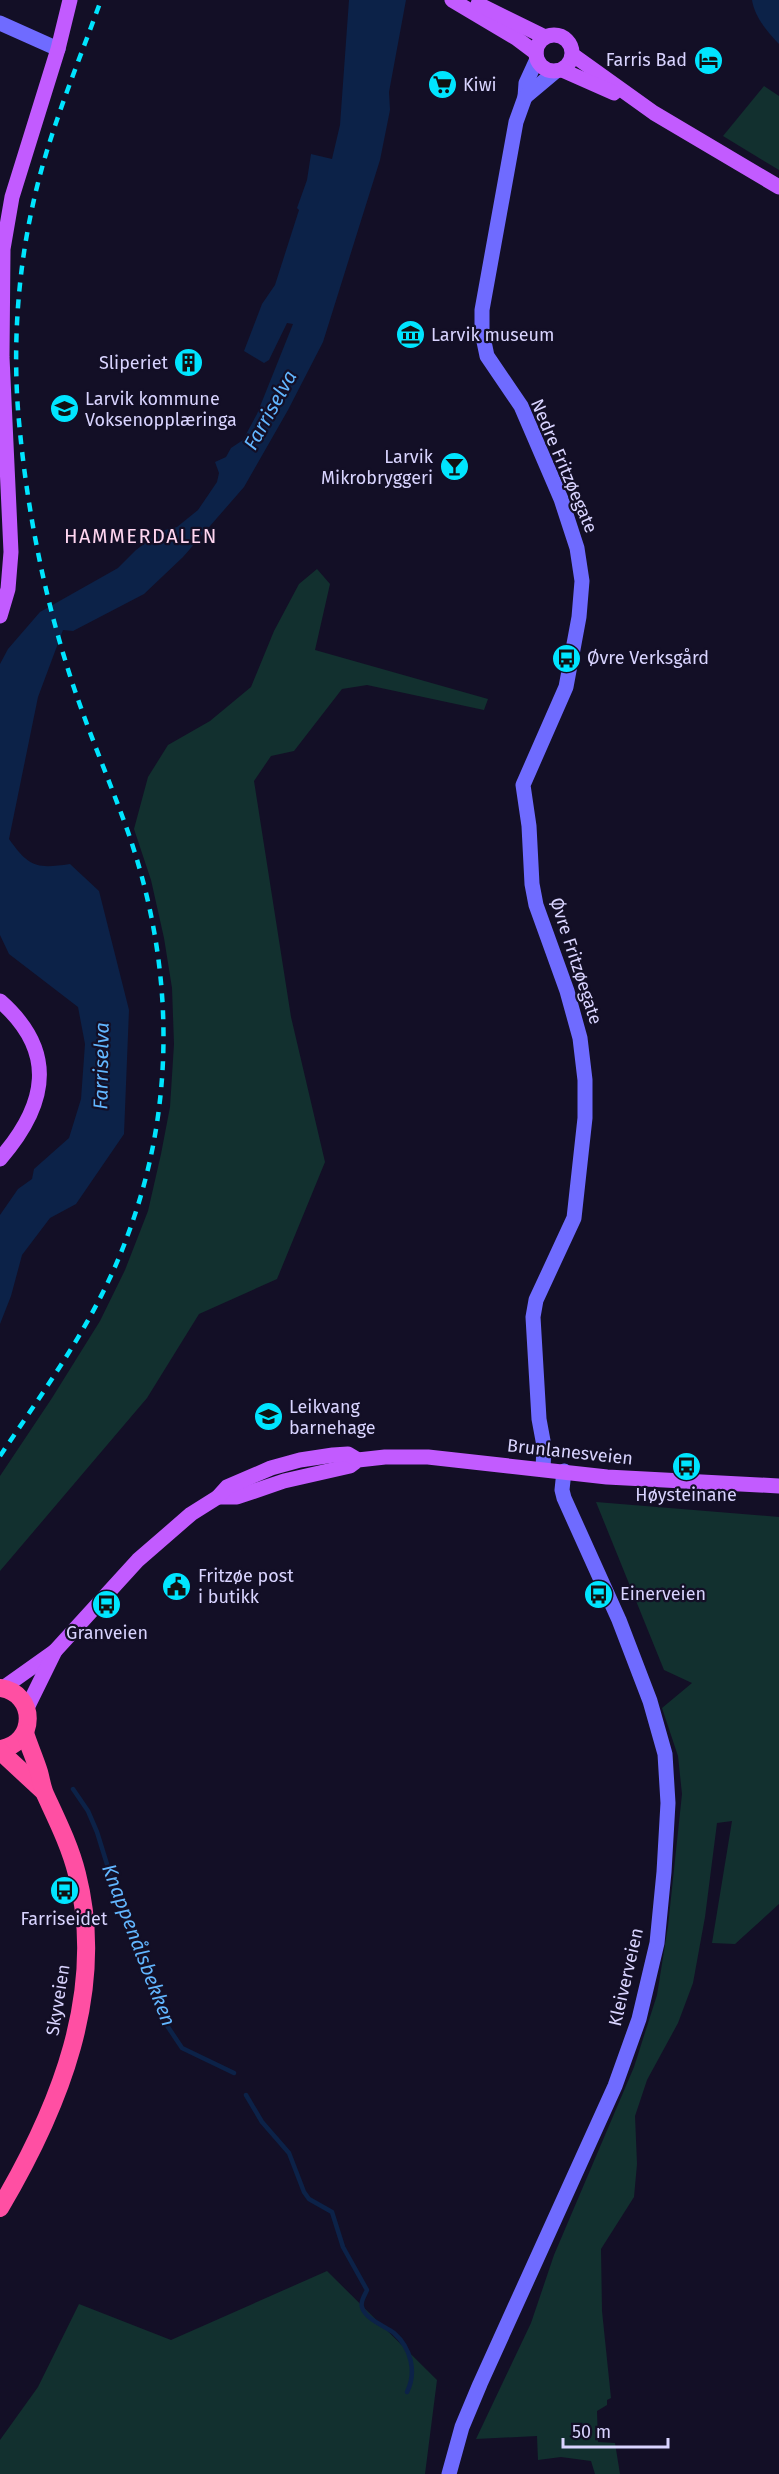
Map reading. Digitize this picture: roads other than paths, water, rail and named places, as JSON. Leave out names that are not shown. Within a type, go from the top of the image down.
[{"type":"highway","points":[[0,1750],[16,1743],[25,1733],[28,1721],[27,1708],[20,1697],[2,1688]]},
{"type":"highway","name":"Skyveien","points":[[0,2208],[59,2088],[76,2034],[85,1986],[86,1942],[81,1891],[68,1845],[44,1791],[25,1733]]},
{"type":"highway","name":"Skyveien","points":[[0,1750],[44,1791]]},
{"type":"main road","points":[[0,616],[8,589],[11,552],[2,357],[3,249],[12,197],[58,49],[70,0]]},
{"type":"main road","points":[[58,49],[71,21],[77,0]]},
{"type":"main road","points":[[452,0],[516,38],[536,56],[545,69],[559,70],[654,112]]},
{"type":"main road","points":[[469,0],[545,37],[558,35],[564,38],[569,42],[573,55],[654,112],[779,187]]},
{"type":"main road","points":[[0,22],[58,49]]},
{"type":"main road","points":[[536,56],[539,44],[545,37]]},
{"type":"main road","points":[[525,97],[570,62],[573,55]]},
{"type":"main road","name":"Nedre Fritzøegate","points":[[536,56],[525,83],[525,97],[516,122],[482,310],[482,332],[487,356],[520,406],[561,499],[578,548],[582,581],[581,609],[566,687],[554,716]]},
{"type":"main road","name":"Øvre Fritzøegate","points":[[543,1469],[544,1446],[539,1419],[533,1317],[536,1300],[574,1218],[585,1118],[585,1080],[581,1041],[567,991],[536,905],[523,785],[554,716]]},
{"type":"main road","points":[[0,1001],[27,1031],[39,1057],[40,1076],[38,1097],[29,1119],[0,1159]]},
{"type":"main road","name":"Brunlanesveien","points":[[2,1688],[55,1651],[147,1551],[191,1514],[240,1480],[294,1462],[348,1454],[358,1460],[385,1457],[428,1457],[607,1477],[779,1486]]},
{"type":"main road","name":"Kleiverveien","points":[[449,2474],[462,2427],[480,2384],[615,2086],[639,2019],[657,1943],[667,1828],[665,1754],[650,1701],[619,1620],[564,1498],[562,1490],[564,1472]]},
{"type":"main road","name":"Brunlanesveien","points":[[27,1708],[55,1651]]},
{"type":"water","name":"Farriselva","points":[[349,0],[406,0],[389,92],[390,110],[380,160],[323,342],[244,487],[183,557],[144,594],[73,631],[63,630],[38,697],[9,839],[28,861],[41,866],[70,864],[99,891],[129,1010],[124,1134],[76,1204],[50,1218],[22,1255],[11,1296],[0,1324],[0,1215],[18,1189],[32,1179],[34,1169],[69,1138],[81,1099],[85,1044],[78,1007],[9,954],[0,935],[0,664],[8,649],[40,612],[118,568],[136,550],[161,531],[177,527],[198,510],[217,482],[219,473],[215,462],[226,457],[231,448],[243,440],[257,414],[293,324],[287,323],[269,360],[264,363],[244,351],[262,304],[275,285],[299,210],[297,208],[307,180],[311,154],[332,159],[340,125]]},
{"type":"water","points":[[752,0],[779,0],[779,44],[759,18]]},
{"type":"waterway","name":"Knappenålsbekken","points":[[73,1789],[88,1811],[97,1832],[124,1919],[164,2021],[182,2048],[234,2073]]},
{"type":"waterway","name":"Knappenålsbekken","points":[[246,2095],[262,2122],[289,2153],[309,2199],[332,2212],[343,2247],[367,2290],[362,2303],[364,2311],[371,2319],[394,2333],[405,2346],[412,2368],[407,2392]]},
{"type":"railway","points":[[0,1456],[70,1350],[102,1295],[115,1267],[143,1187],[155,1137],[161,1086],[164,1034],[161,983],[154,932],[143,882],[128,832],[88,728],[49,603],[35,539],[18,410],[16,359],[18,307],[28,229],[47,152],[101,0]]},
{"type":"place","name":"Farris Bad","points":[[708,60]]},
{"type":"place","name":"Kiwi","points":[[442,85]]},
{"type":"place","name":"Larvik museum","points":[[410,335]]},
{"type":"place","name":"Sliperiet","points":[[189,363]]},
{"type":"place","name":"Larvik kommune Voksenopplæringa","points":[[64,409]]},
{"type":"place","name":"Larvik Mikrobryggeri","points":[[454,467]]},
{"type":"place","name":"Øvre Verksgård","points":[[566,658]]},
{"type":"place","name":"Leikvang barnehage","points":[[268,1417]]},
{"type":"place","name":"Høysteinane","points":[[686,1466]]},
{"type":"place","name":"Fritzøe post i butikk","points":[[177,1586]]},
{"type":"place","name":"Einerveien","points":[[599,1594]]},
{"type":"place","name":"Granveien","points":[[107,1604]]},
{"type":"place","name":"Farriseidet","points":[[64,1890]]},
{"type":"district","name":"HAMMERDALEN","points":[[141,536]]}]
